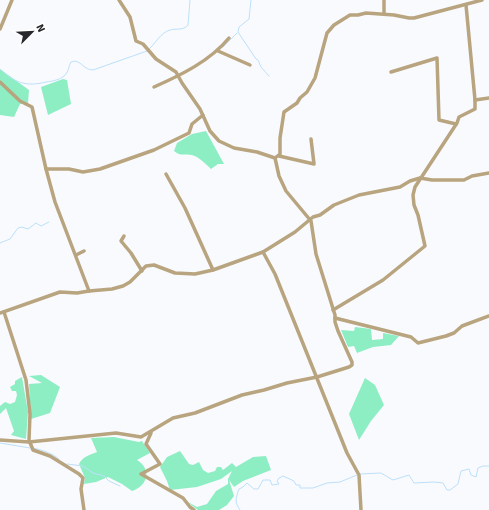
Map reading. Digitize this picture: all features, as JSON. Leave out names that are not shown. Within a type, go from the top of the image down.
[{"type":"street","points":[[0,29],[12,0]]},
{"type":"street","points":[[119,0],[130,17],[136,41],[143,44],[151,54],[176,72],[200,109],[210,131],[219,141],[234,148],[314,164],[311,140]]},
{"type":"street","points":[[384,0],[384,14]]},
{"type":"street","points":[[0,440],[29,442],[106,433],[141,437],[173,418],[195,413],[242,395],[264,390],[287,382],[317,377],[350,367],[352,362],[336,325],[316,254],[311,221],[286,191],[279,176],[277,157],[280,154],[280,138],[284,112],[297,103],[307,92],[315,78],[327,33],[334,25],[350,15],[358,16],[366,13],[414,18],[482,0]]},
{"type":"street","points":[[333,310],[383,280],[425,246],[413,195],[415,187],[459,117],[475,109],[466,5]]},
{"type":"street","points":[[154,87],[179,76],[218,51],[229,38]]},
{"type":"street","points":[[218,51],[250,65]]},
{"type":"street","points":[[391,72],[437,58],[439,120],[456,124]]},
{"type":"street","points":[[0,82],[20,101],[32,107],[56,205],[89,290]]},
{"type":"street","points":[[474,100],[489,98]]},
{"type":"street","points":[[46,169],[69,169],[83,172],[100,169],[154,150],[189,133],[192,124],[203,115]]},
{"type":"street","points":[[84,510],[81,489],[83,478],[50,456],[33,450],[29,442],[30,414],[26,380],[2,312],[38,298],[60,292],[77,293],[89,290],[112,289],[123,286],[146,266],[154,265],[175,273],[195,274],[213,270],[263,252],[295,232],[313,217],[320,215],[334,204],[348,199],[374,191],[400,187],[410,181],[420,178],[432,180],[464,180],[472,176],[489,173]]},
{"type":"street","points":[[166,174],[185,208],[213,270]]},
{"type":"street","points":[[124,236],[121,241],[131,253],[142,271]]},
{"type":"street","points":[[76,255],[84,251]]},
{"type":"street","points":[[263,252],[275,274],[347,453],[359,475],[360,510]]},
{"type":"street","points":[[335,318],[411,338],[418,343],[454,333],[462,326],[489,316]]},
{"type":"street","points":[[151,432],[146,444],[160,464],[142,474],[183,498],[194,510]]},
{"type":"green space","points":[[0,69],[29,90],[28,103],[20,104],[14,117],[0,115]]},
{"type":"green space","points":[[63,79],[67,80],[71,104],[48,115],[41,87]]},
{"type":"green space","points":[[206,131],[224,164],[218,164],[211,169],[195,156],[190,154],[179,154],[174,151],[177,143],[192,134]]},
{"type":"green space","points":[[355,327],[371,329],[372,340],[383,339],[383,333],[399,336],[391,345],[373,347],[357,353],[354,346],[348,347],[341,330],[354,331]]},
{"type":"green space","points":[[41,375],[60,387],[50,413],[31,419],[29,384],[42,383],[29,376]]},
{"type":"green space","points":[[22,377],[28,412],[26,439],[11,435],[14,431],[6,408],[0,414],[0,406],[5,402],[10,404],[15,402],[17,395],[16,391],[12,391],[10,387],[15,384],[15,381]]},
{"type":"green space","points":[[365,378],[375,385],[384,405],[371,421],[359,440],[349,414]]},
{"type":"green space","points":[[114,437],[139,442],[142,441],[150,453],[137,460],[145,468],[146,477],[142,485],[132,491],[108,477],[96,482],[84,484],[85,478],[79,464],[85,457],[97,452],[91,438]]},
{"type":"green space","points":[[180,451],[189,464],[193,465],[199,462],[203,470],[208,473],[215,471],[217,467],[221,467],[223,470],[232,463],[236,467],[253,457],[266,456],[271,470],[243,481],[234,487],[229,480],[234,496],[227,505],[219,510],[198,510],[186,501],[197,507],[207,504],[216,491],[228,484],[228,479],[232,471],[221,479],[197,487],[170,490],[160,467],[167,457]]},
{"type":"waterway","points":[[149,49],[167,31],[182,29],[188,25],[190,0]]},
{"type":"waterway","points":[[251,0],[249,19],[239,27],[238,32],[258,60],[261,67],[269,76]]},
{"type":"waterway","points":[[223,47],[237,33]]},
{"type":"waterway","points":[[0,69],[16,81],[32,84],[54,81],[62,78],[67,72],[71,62],[74,61],[93,70],[147,51]]},
{"type":"waterway","points":[[0,243],[10,239],[18,228],[22,227],[28,229],[36,223],[41,226],[49,222]]},
{"type":"waterway","points":[[0,443],[30,448]]},
{"type":"waterway","points":[[33,448],[47,452],[59,459]]},
{"type":"waterway","points":[[67,464],[83,466],[93,473],[104,476],[109,481],[120,486]]},
{"type":"waterway","points":[[360,474],[381,473],[393,480],[409,475],[414,483],[443,483],[447,490],[450,490],[458,484],[461,471],[469,469],[471,475],[476,477],[478,468],[489,466]]},
{"type":"waterway","points":[[240,510],[236,502],[237,495],[239,489],[247,483],[254,489],[258,489],[263,480],[270,480],[272,485],[279,484],[277,481],[283,476],[294,481],[296,485],[300,485],[300,488],[313,488],[327,483],[340,482],[357,475]]}]
